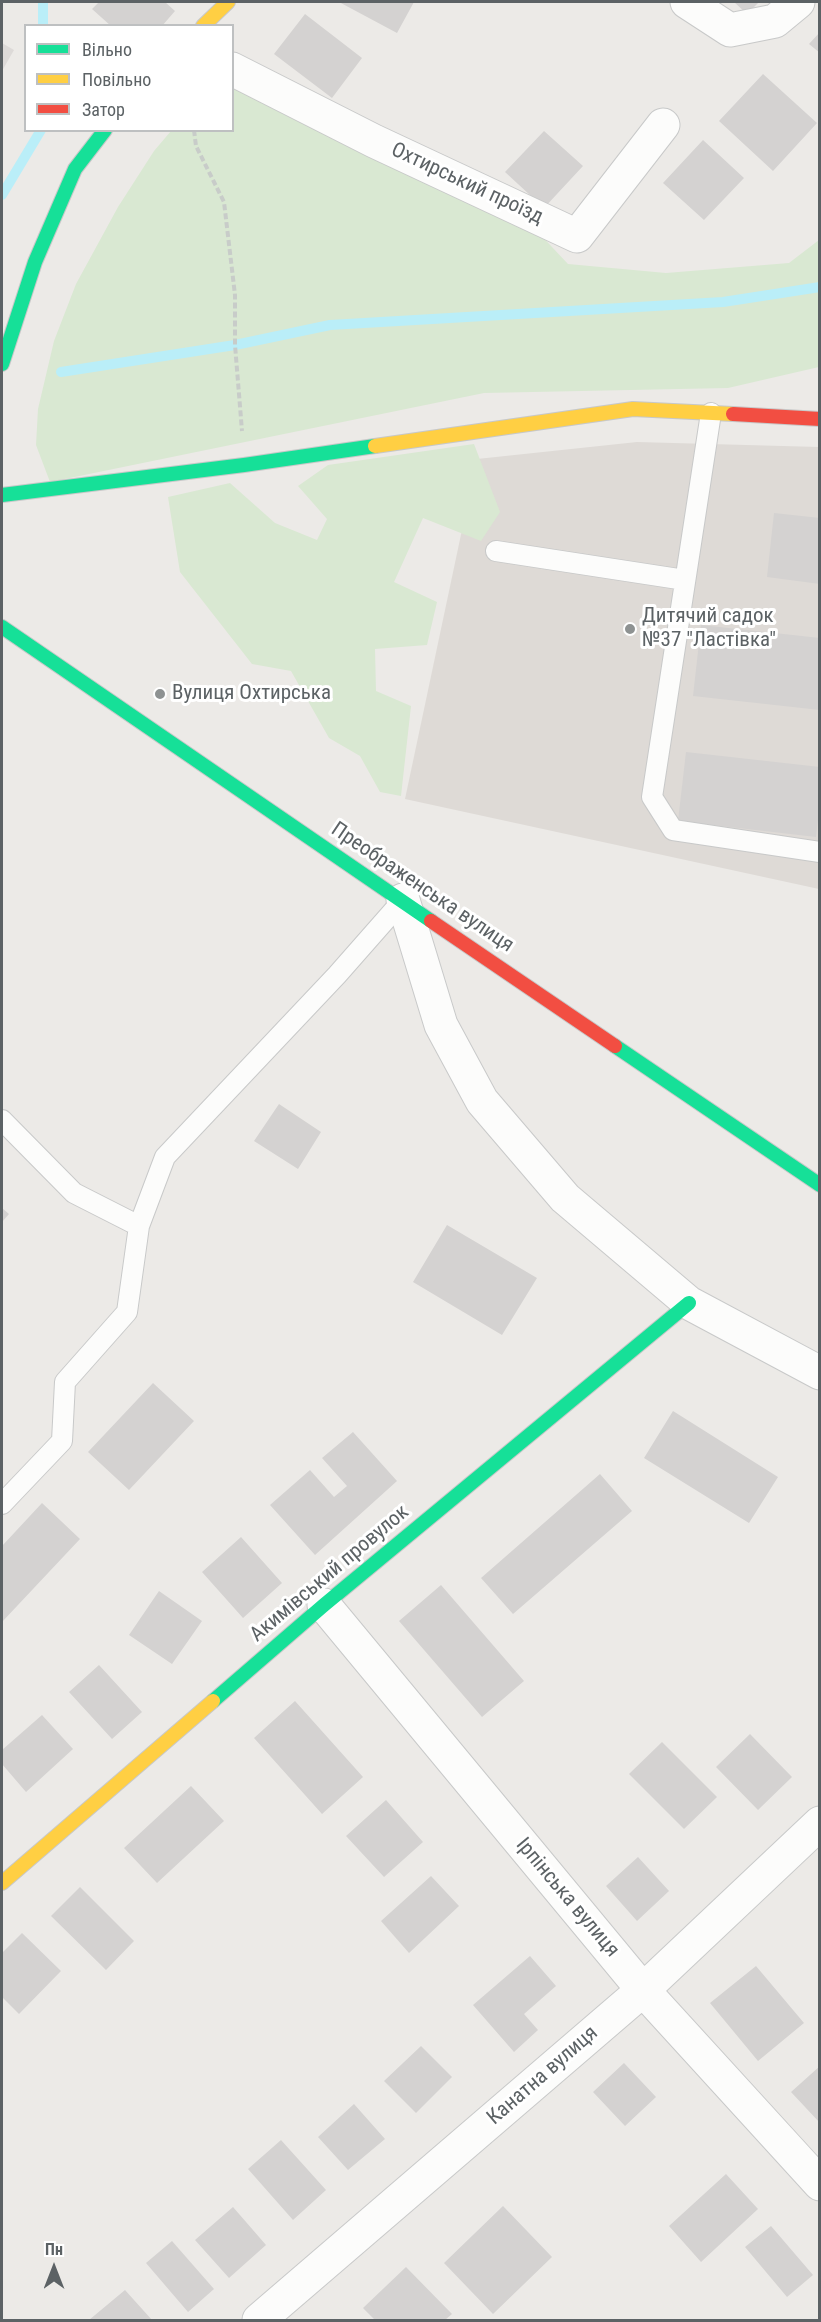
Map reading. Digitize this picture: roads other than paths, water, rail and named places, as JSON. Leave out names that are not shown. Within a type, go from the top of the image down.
[{"type":"street","points":[[206,24],[228,2]]},
{"type":"street","points":[[687,2],[730,30],[775,21],[798,2]]},
{"type":"street","name":"Охтирський проїзд","points":[[234,70],[374,141],[577,236],[663,124]]},
{"type":"street","points":[[2,364],[35,262],[75,169],[103,132]]},
{"type":"street","points":[[2,495],[244,465],[633,409],[819,418]]},
{"type":"street","name":"Преображенська вулиця","points":[[2,627],[819,1185]]},
{"type":"street","points":[[403,900],[441,1025],[482,1101],[564,1198],[689,1303],[819,1373]]},
{"type":"street","name":"Акимівський провулок","points":[[2,1882],[324,1605],[689,1303]]},
{"type":"street","name":"Ірпінська вулиця","points":[[324,1605],[643,1990],[819,2184]]},
{"type":"street","name":"Канатна вулиця","points":[[259,2320],[643,1990],[819,1823]]},
{"type":"lane","points":[[711,413],[652,797],[673,830],[819,852]]},
{"type":"lane","points":[[495,551],[685,580]]},
{"type":"lane","points":[[2,1504],[62,1441],[65,1382],[127,1312],[140,1226],[165,1157],[337,975],[403,900]]},
{"type":"lane","points":[[2,1120],[74,1193],[140,1226]]},
{"type":"waterway","points":[[43,2],[43,24]]},
{"type":"waterway","points":[[2,195],[40,132]]},
{"type":"waterway","points":[[61,372],[235,345],[330,325],[723,302],[820,287]]},
{"type":"place","name":"Дитячий садок №37 \"Ластівка\"","points":[[630,629]]},
{"type":"place","name":"Вулиця Охтирська","points":[[160,694]]}]
